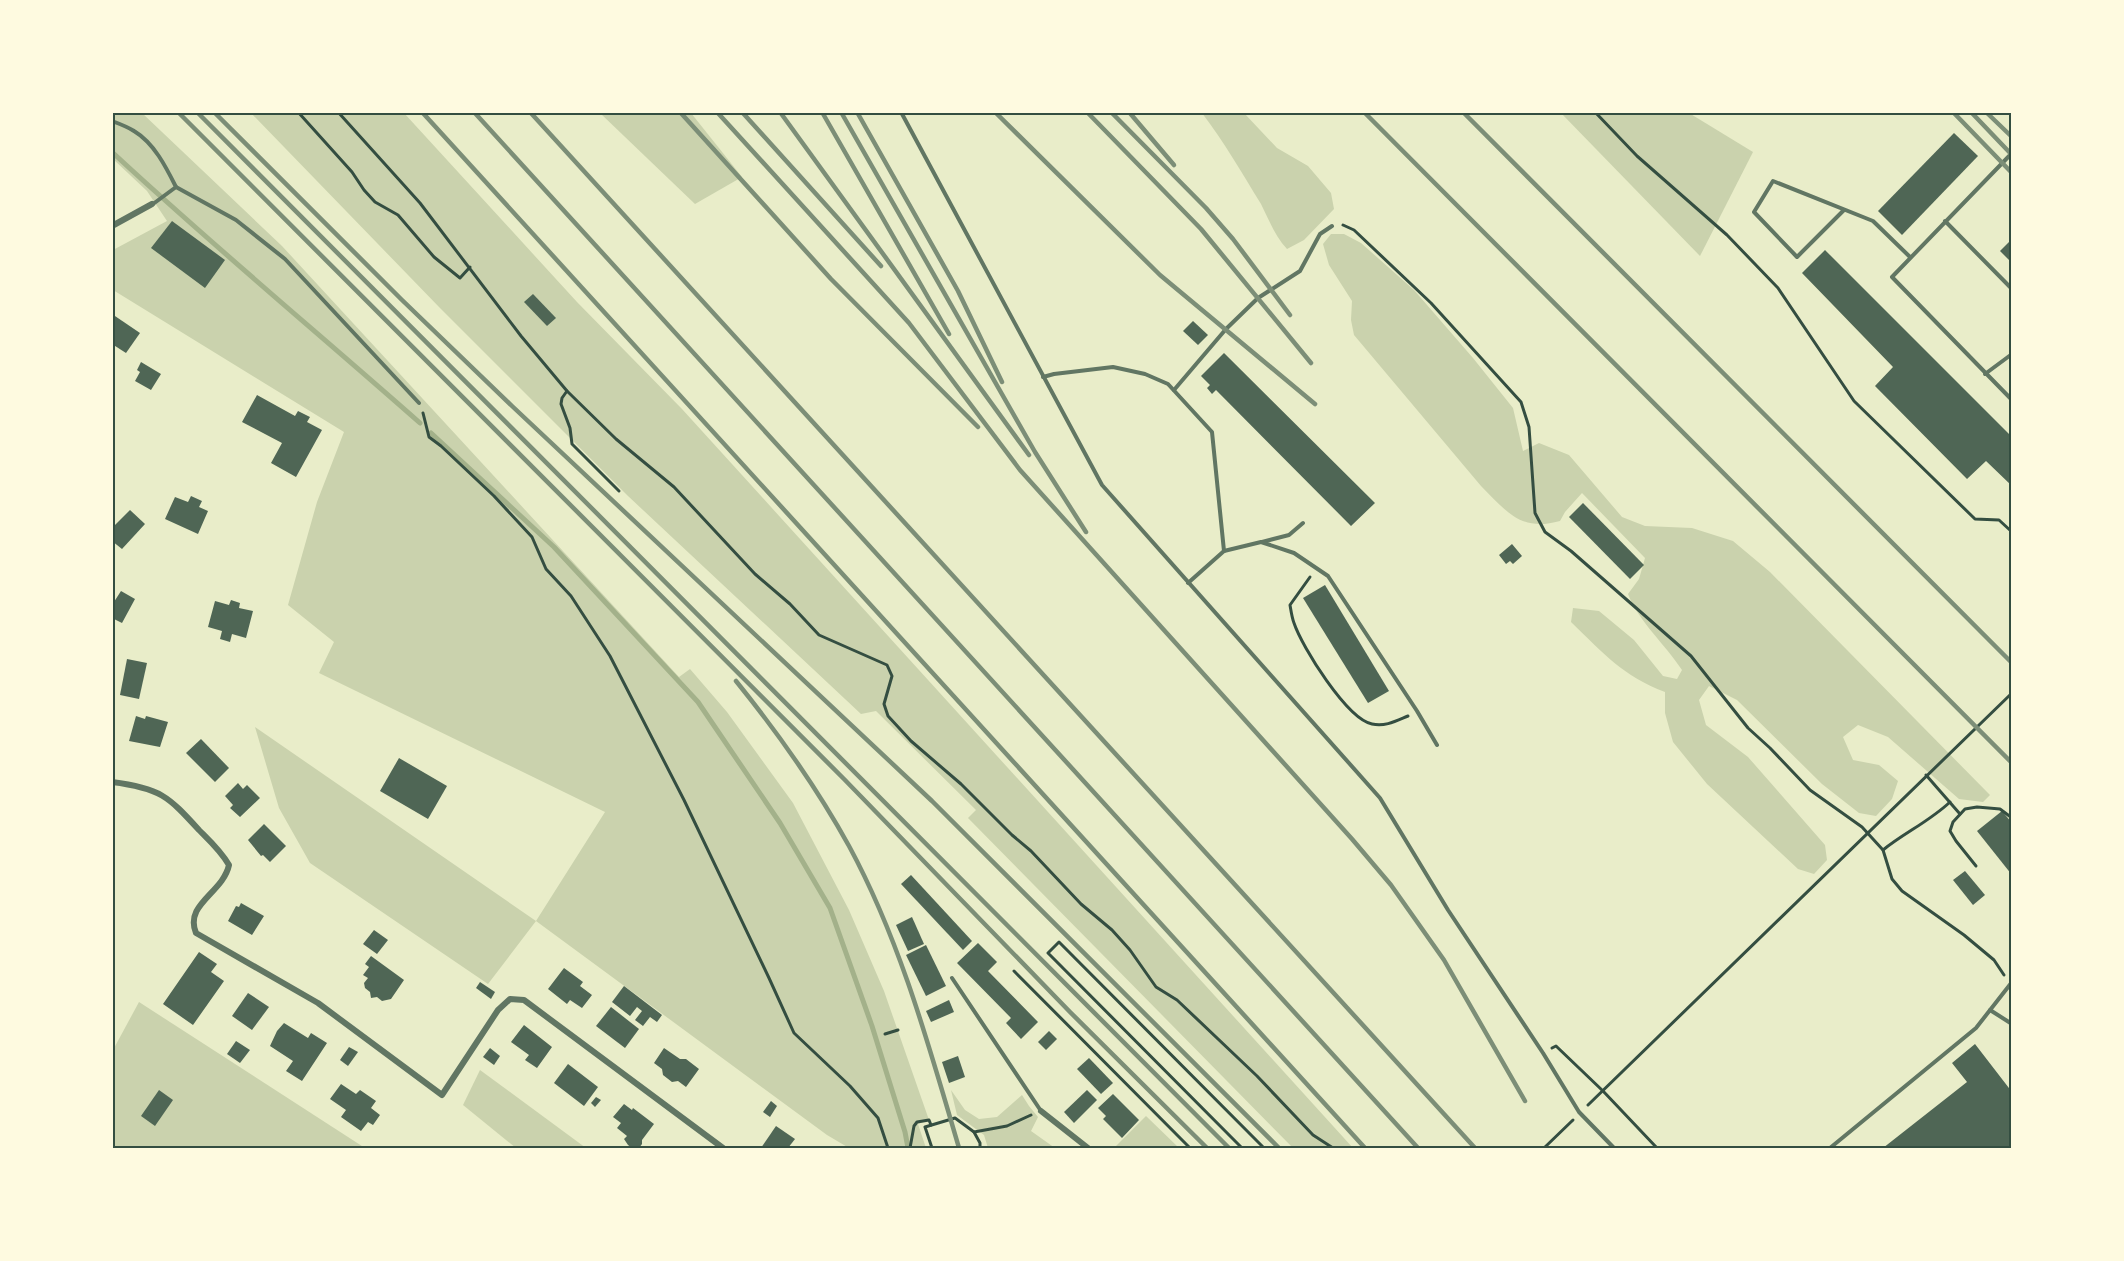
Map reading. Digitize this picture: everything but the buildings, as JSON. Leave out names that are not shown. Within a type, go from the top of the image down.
[{"type":"street","points":[[112,226],[152,204]]},
{"type":"street","points":[[112,782],[152,790],[165,796],[180,808],[223,854],[229,865],[227,876],[195,912],[193,924],[196,933],[318,1004],[442,1095],[498,1010],[510,999],[524,1000],[723,1149]]},
{"type":"street","points":[[1041,1111],[1088,1149]]},
{"type":"lane","points":[[901,112],[1101,485],[1380,798],[1448,910],[1543,1053],[1579,1112],[1614,1149]]},
{"type":"lane","points":[[112,121],[135,132],[152,148],[176,187],[236,220],[285,259],[419,404]]},
{"type":"lane","points":[[2012,153],[1892,277],[1985,375],[2012,400]]},
{"type":"lane","points":[[1844,210],[1797,257],[1754,212],[1773,181],[1873,221],[1910,257]]},
{"type":"lane","points":[[152,204],[176,187]]},
{"type":"lane","points":[[1945,221],[2012,290]]},
{"type":"lane","points":[[1174,390],[1226,329],[1258,298],[1300,271],[1320,234],[1332,226]]},
{"type":"lane","points":[[1985,375],[2012,354]]},
{"type":"lane","points":[[1043,377],[1113,368],[1145,374],[1168,384],[1212,432],[1224,551]]},
{"type":"lane","points":[[1188,583],[1224,551],[1288,535],[1303,523]]},
{"type":"lane","points":[[1261,542],[1294,553],[1328,576],[1437,745]]},
{"type":"lane","points":[[952,978],[1041,1111]]},
{"type":"lane","points":[[1830,1149],[1976,1028],[2010,983]]},
{"type":"lane","points":[[1990,1010],[2012,1024]]},
{"type":"path","points":[[298,112],[352,172],[375,202],[398,215],[434,257],[460,278],[470,267]]},
{"type":"path","points":[[338,112],[420,203],[521,336],[567,391],[616,439],[674,487],[755,574],[790,604],[819,635],[887,665],[892,676],[884,704],[888,716],[911,741],[961,784],[1031,851],[1081,904],[1113,930],[1156,987],[1177,1000],[1257,1076],[1313,1135],[1333,1149]]},
{"type":"path","points":[[1595,112],[1637,156],[1727,235],[1778,288],[1854,401],[1975,519],[1999,520],[2012,532]]},
{"type":"path","points":[[1332,226],[1342,224],[1354,230],[1431,303],[1521,402],[1529,427],[1535,513],[1545,532],[1571,551],[1691,656],[1748,728],[1810,790],[1862,827],[1882,850],[1892,879],[1902,891],[1964,935],[1994,960],[2010,983]]},
{"type":"path","points":[[567,391],[561,404],[570,428],[572,444],[618,491]]},
{"type":"path","points":[[419,404],[426,420],[429,437],[487,489],[532,537],[546,569],[571,596],[610,656],[684,800],[794,1033],[850,1086],[878,1118],[888,1149]]},
{"type":"path","points":[[1317,568],[1290,605],[1294,623],[1311,657],[1336,694],[1357,717],[1372,724],[1388,724],[1417,711]]},
{"type":"path","points":[[1586,1107],[2012,693]]},
{"type":"path","points":[[1926,775],[1960,814]]},
{"type":"path","points":[[1882,850],[1938,813],[1950,802]]},
{"type":"path","points":[[1976,866],[1950,831],[1953,822],[1965,809],[1977,807],[2000,809],[2012,818]]},
{"type":"path","points":[[1242,1149],[1048,953],[1059,942],[1264,1149]]},
{"type":"path","points":[[1014,971],[1190,1149]]},
{"type":"path","points":[[885,1034],[898,1030]]},
{"type":"path","points":[[1564,1054],[1603,1091],[1657,1149]]},
{"type":"path","points":[[974,1132],[1007,1126],[1041,1111]]},
{"type":"path","points":[[1544,1149],[1578,1116]]},
{"type":"path","points":[[932,1149],[925,1127],[955,1118],[974,1132],[980,1149]]},
{"type":"path","points":[[910,1149],[914,1126],[918,1122],[929,1120],[931,1125]]},
{"type":"green space","points":[[112,113],[142,113],[282,246],[679,677],[690,669],[727,712],[793,803],[849,910],[884,991],[929,1120],[918,1124],[926,1148],[849,1148],[827,1135],[536,921],[605,812],[319,673],[334,642],[288,605],[317,502],[344,432],[113,290],[113,250],[167,221],[147,191],[113,159]]},
{"type":"green space","points":[[251,113],[404,113],[577,302],[682,409],[1353,1148],[1293,1148],[968,818],[976,810],[876,711],[861,714],[628,496],[440,308]]},
{"type":"green space","points":[[600,113],[691,113],[742,177],[695,204]]},
{"type":"green space","points":[[1202,113],[1244,113],[1277,148],[1308,166],[1331,193],[1334,209],[1304,240],[1287,249],[1233,158]]},
{"type":"green space","points":[[1561,113],[1689,113],[1753,152],[1700,256]]},
{"type":"green space","points":[[1331,234],[1344,234],[1361,243],[1414,290],[1513,408],[1523,451],[1539,443],[1569,455],[1622,517],[1645,526],[1692,528],[1733,541],[1770,572],[1990,795],[1983,802],[1959,799],[1888,737],[1858,725],[1843,737],[1853,760],[1879,765],[1898,781],[1892,799],[1876,816],[1859,813],[1822,784],[1737,700],[1709,686],[1699,700],[1706,725],[1748,757],[1825,845],[1827,860],[1814,874],[1798,869],[1707,784],[1673,742],[1665,713],[1665,692],[1625,671],[1571,622],[1573,608],[1599,611],[1634,640],[1663,676],[1677,679],[1682,670],[1645,623],[1628,594],[1639,579],[1645,558],[1582,493],[1560,521],[1535,524],[1525,522],[1507,511],[1481,486],[1354,335],[1351,320],[1352,301],[1329,265],[1323,244]]},
{"type":"green space","points":[[255,727],[536,921],[488,984],[310,863],[279,808]]},
{"type":"green space","points":[[139,1002],[365,1148],[113,1148],[113,1050]]},
{"type":"green space","points":[[480,1070],[586,1148],[516,1148],[463,1105]]},
{"type":"green space","points":[[951,1090],[965,1110],[979,1119],[997,1117],[1022,1095],[1038,1117],[1031,1131],[1055,1148],[988,1148],[984,1135],[957,1115]]},
{"type":"green space","points":[[1146,1116],[1179,1148],[1114,1148]]},
{"type":"waterway","points":[[112,152],[226,255],[420,423]]},
{"type":"waterway","points":[[431,433],[554,547],[698,702],[780,823],[830,908],[872,1026],[908,1148]]},
{"type":"railway","points":[[178,112],[844,779],[1070,1012],[1207,1148]]},
{"type":"railway","points":[[197,112],[1229,1148]]},
{"type":"railway","points":[[214,112],[512,406],[932,801],[1279,1148]]},
{"type":"railway","points":[[422,112],[1365,1148]]},
{"type":"railway","points":[[474,112],[1418,1148]]},
{"type":"railway","points":[[530,112],[1475,1148]]},
{"type":"railway","points":[[680,112],[831,279],[978,427]]},
{"type":"railway","points":[[717,112],[909,323],[1020,470],[1391,885],[1444,960],[1525,1101]]},
{"type":"railway","points":[[742,112],[881,266]]},
{"type":"railway","points":[[780,112],[1029,455]]},
{"type":"railway","points":[[822,112],[949,334]]},
{"type":"railway","points":[[841,112],[1035,452],[1086,532]]},
{"type":"railway","points":[[857,112],[958,291],[1002,382]]},
{"type":"railway","points":[[995,112],[1160,275],[1315,404]]},
{"type":"railway","points":[[1087,112],[1201,229],[1311,363]]},
{"type":"railway","points":[[1111,112],[1206,208],[1233,239],[1290,315]]},
{"type":"railway","points":[[1129,112],[1174,165]]},
{"type":"railway","points":[[1364,112],[2012,763]]},
{"type":"railway","points":[[1463,112],[2012,663]]},
{"type":"railway","points":[[1953,112],[2012,173]]},
{"type":"railway","points":[[1971,112],[2012,155]]},
{"type":"railway","points":[[1986,112],[2012,137]]},
{"type":"railway","points":[[736,681],[810,782],[837,824],[867,882],[912,994],[959,1148]]}]
